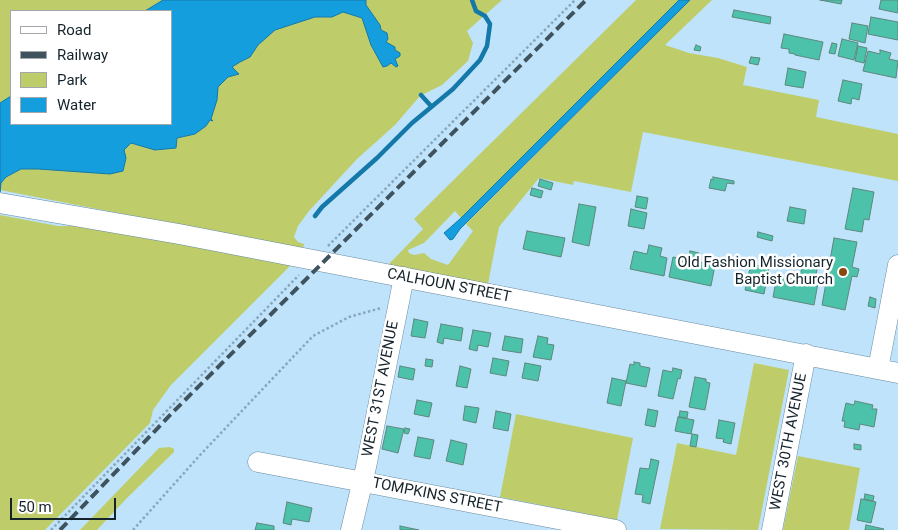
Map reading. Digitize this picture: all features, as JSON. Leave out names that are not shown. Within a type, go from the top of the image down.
[{"type":"street","name":"CALHOUN STREET","points":[[3,203],[189,236],[898,373]]},
{"type":"street","points":[[878,369],[898,265]]},
{"type":"street","name":"WEST 31ST AVENUE","points":[[351,530],[404,277]]},
{"type":"street","name":"WEST 30TH AVENUE","points":[[772,530],[806,354]]},
{"type":"street","name":"TOMPKINS STREET","points":[[258,462],[616,530]]},
{"type":"path","points":[[133,530],[201,454],[313,336],[349,317],[398,306]]},
{"type":"green space","points":[[0,0],[207,0],[172,11],[10,10],[10,109],[0,114]]},
{"type":"green space","points":[[353,0],[502,0],[467,31],[473,43],[468,61],[442,85],[420,96],[395,125],[357,159],[309,211],[298,226],[294,237],[298,242],[304,244],[303,249],[0,190],[1,183],[6,177],[21,169],[38,169],[119,148],[172,124],[211,119],[199,95],[265,32]]},
{"type":"green space","points":[[636,0],[679,0],[461,218],[455,211],[424,243],[408,250],[409,253],[414,255],[424,253],[431,259],[448,265],[473,231],[466,224],[690,0],[712,0],[665,45],[689,53],[718,58],[747,67],[743,85],[819,100],[816,117],[898,134],[898,181],[643,132],[631,192],[574,181],[573,185],[539,178],[499,227],[488,284],[387,266],[423,229],[414,219]]},
{"type":"green space","points":[[0,215],[58,226],[81,226],[293,263],[171,385],[153,410],[150,423],[45,530],[0,530]]},
{"type":"green space","points":[[754,363],[789,370],[758,530],[660,529],[677,443],[736,455]]},
{"type":"green space","points":[[516,414],[633,438],[617,520],[500,497]]},
{"type":"green space","points":[[170,447],[174,449],[174,452],[97,530],[80,530],[159,448]]},
{"type":"green space","points":[[798,456],[860,468],[849,530],[783,530]]},
{"type":"water","points":[[163,0],[366,0],[366,5],[380,25],[381,30],[387,33],[388,39],[386,42],[395,47],[395,50],[400,53],[400,56],[395,59],[398,66],[396,67],[391,63],[383,67],[371,45],[362,18],[343,12],[332,17],[315,17],[275,30],[258,45],[250,57],[232,67],[239,74],[228,77],[218,87],[217,100],[211,119],[213,121],[210,120],[206,126],[195,134],[177,138],[176,148],[155,150],[131,143],[124,150],[126,158],[123,171],[110,174],[21,169],[6,177],[1,183],[0,192],[0,103],[10,97],[10,125],[172,125],[172,10],[147,10]]},
{"type":"water","points":[[679,0],[690,0],[450,240],[444,233]]},
{"type":"building","points":[[820,0],[842,0],[841,4]]},
{"type":"building","points":[[881,0],[898,0],[898,13],[879,9]]},
{"type":"building","points":[[734,10],[771,17],[770,24],[732,17]]},
{"type":"building","points":[[871,17],[898,22],[898,40],[868,34]]},
{"type":"building","points":[[852,23],[868,26],[865,43],[849,39]]},
{"type":"building","points":[[784,34],[823,42],[819,60],[795,55],[789,53],[789,49],[781,48]]},
{"type":"building","points":[[842,39],[858,43],[854,60],[838,56]]},
{"type":"building","points":[[832,43],[837,44],[835,54],[829,53]]},
{"type":"building","points":[[696,45],[701,47],[700,51],[694,50]]},
{"type":"building","points":[[858,46],[867,48],[864,63],[855,61]]},
{"type":"building","points":[[880,50],[891,53],[889,59],[898,61],[896,78],[863,71],[868,51],[880,54]]},
{"type":"building","points":[[751,57],[760,58],[758,65],[749,63]]},
{"type":"building","points":[[788,68],[806,72],[803,88],[785,85]]},
{"type":"building","points":[[843,80],[862,84],[859,100],[852,98],[851,104],[838,101]]},
{"type":"building","points":[[713,177],[734,181],[734,184],[727,183],[725,191],[709,188]]},
{"type":"building","points":[[540,179],[553,183],[551,190],[538,186]]},
{"type":"building","points":[[532,188],[543,191],[541,198],[530,195]]},
{"type":"building","points":[[853,188],[874,192],[869,220],[864,219],[862,232],[845,229]]},
{"type":"building","points":[[637,196],[648,198],[646,209],[635,207]]},
{"type":"building","points":[[579,204],[596,207],[589,246],[572,242]]},
{"type":"building","points":[[790,207],[806,210],[804,224],[787,221]]},
{"type":"building","points":[[631,209],[647,213],[644,229],[628,226]]},
{"type":"building","points":[[527,231],[565,238],[561,257],[523,249]]},
{"type":"building","points":[[758,232],[773,236],[772,241],[757,237]]},
{"type":"building","name":"Old Fashion Missionary Baptist Church","points":[[834,238],[857,242],[852,267],[859,269],[857,277],[852,276],[845,310],[822,305]]},
{"type":"building","points":[[649,245],[662,248],[660,256],[667,258],[664,276],[630,269],[634,251],[647,254]]},
{"type":"building","points":[[690,251],[699,253],[697,262],[715,265],[711,286],[669,277],[673,257],[688,260]]},
{"type":"building","points":[[803,261],[818,264],[815,280],[800,277]]},
{"type":"building","points":[[751,264],[769,268],[764,294],[745,290]]},
{"type":"building","points":[[777,276],[818,283],[814,305],[773,297]]},
{"type":"building","points":[[870,297],[876,299],[875,308],[868,306]]},
{"type":"building","points":[[414,319],[428,322],[425,338],[411,336]]},
{"type":"building","points":[[441,324],[463,328],[461,341],[444,338],[443,344],[437,342]]},
{"type":"building","points":[[473,330],[491,333],[488,347],[478,345],[477,351],[469,349]]},
{"type":"building","points":[[505,336],[523,339],[521,353],[502,350]]},
{"type":"building","points":[[538,336],[548,338],[547,344],[554,345],[551,360],[533,357]]},
{"type":"building","points":[[493,358],[509,361],[506,376],[490,373]]},
{"type":"building","points":[[426,359],[433,360],[432,367],[425,366]]},
{"type":"building","points":[[634,362],[640,363],[640,366],[650,368],[646,387],[626,383],[630,364],[634,365]]},
{"type":"building","points":[[525,363],[541,366],[538,381],[522,378]]},
{"type":"building","points":[[400,366],[415,369],[413,380],[398,377]]},
{"type":"building","points":[[460,366],[471,369],[467,388],[456,386]]},
{"type":"building","points":[[673,368],[682,370],[673,399],[658,396],[663,370],[672,372]]},
{"type":"building","points":[[695,377],[706,379],[706,382],[710,383],[705,410],[689,407]]},
{"type":"building","points":[[612,378],[626,381],[621,406],[607,403]]},
{"type":"building","points":[[417,400],[432,403],[429,417],[414,414]]},
{"type":"building","points":[[855,401],[873,405],[872,409],[877,409],[874,427],[860,424],[859,430],[844,427],[845,421],[842,421],[846,403],[854,405]]},
{"type":"building","points":[[465,406],[479,408],[476,423],[463,420]]},
{"type":"building","points":[[648,409],[658,411],[655,427],[645,425]]},
{"type":"building","points":[[496,411],[511,414],[508,431],[493,428]]},
{"type":"building","points":[[680,411],[688,412],[687,418],[679,417]]},
{"type":"building","points":[[678,417],[694,420],[691,434],[675,431]]},
{"type":"building","points":[[719,420],[735,423],[731,444],[723,442],[724,439],[716,438]]},
{"type":"building","points":[[387,426],[404,429],[398,453],[382,449]]},
{"type":"building","points":[[405,428],[410,429],[408,434],[404,433]]},
{"type":"building","points":[[692,434],[698,435],[696,447],[690,446]]},
{"type":"building","points":[[418,437],[434,440],[430,459],[414,456]]},
{"type":"building","points":[[451,440],[467,444],[463,465],[446,461]]},
{"type":"building","points":[[854,444],[861,445],[861,450],[854,449]]},
{"type":"building","points":[[651,459],[659,461],[650,504],[642,502],[643,495],[635,494],[640,468],[649,469]]},
{"type":"building","points":[[865,494],[874,496],[873,501],[864,499]]},
{"type":"building","points":[[861,499],[876,502],[871,523],[857,520]]},
{"type":"building","points":[[287,502],[312,508],[309,522],[292,519],[291,525],[283,523]]},
{"type":"building","points":[[257,523],[274,526],[274,530],[255,530]]},
{"type":"building","points":[[866,525],[884,529],[865,530]]},
{"type":"building","points":[[400,526],[419,530],[400,530]]},
{"type":"waterway","points":[[315,216],[322,207],[377,158],[412,123],[453,89],[480,60],[487,46],[490,24],[485,16],[476,11],[472,0]]},
{"type":"waterway","points":[[421,95],[431,106]]},
{"type":"railway","points":[[60,530],[174,411],[586,0]]},
{"type":"place","name":"Old Fashion Missionary Baptist Church","points":[[843,272]]}]
